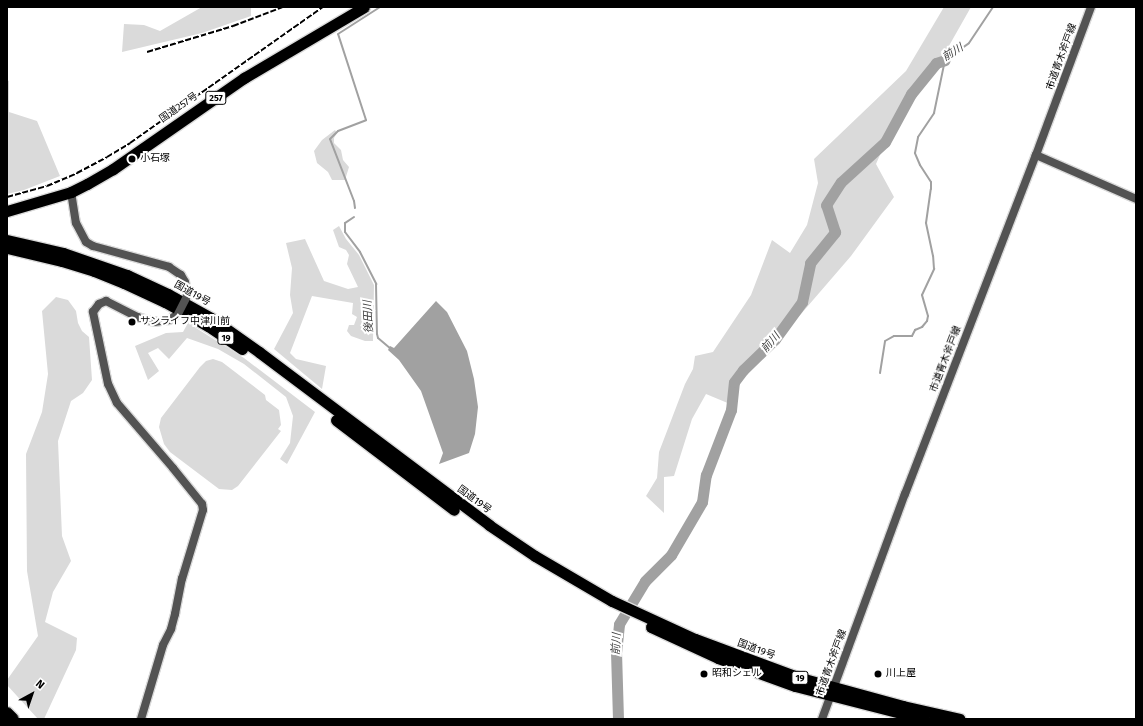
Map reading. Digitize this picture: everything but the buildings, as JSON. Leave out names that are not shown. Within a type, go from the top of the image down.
[{"type":"highway","name":"国道257号","points":[[70,192],[113,169],[244,78],[364,7]]},
{"type":"highway","name":"257","points":[[7,211],[37,204],[70,192]]},
{"type":"highway","name":"国道19号","points":[[7,240],[62,253],[126,275],[168,294],[211,318],[259,352],[418,479]]},
{"type":"highway","name":"国道19号","points":[[7,248],[42,256],[94,271],[165,302],[208,326],[256,359],[448,501],[610,604],[695,648],[795,686],[832,691],[960,719]]},
{"type":"highway","name":"国道19号","points":[[832,691],[924,719]]},
{"type":"highway","points":[[7,713],[13,719]]},
{"type":"street","name":"市道青木斧戸線","points":[[822,719],[939,403],[1036,155],[1091,7]]},
{"type":"street","points":[[1036,155],[1136,199]]},
{"type":"street","points":[[70,192],[76,223],[86,242],[93,246],[169,267],[181,275],[185,282],[187,296],[178,314],[169,320],[154,322],[106,301],[99,304],[93,312],[108,384],[116,403],[202,504],[203,510],[182,579],[171,629],[163,644],[141,719]]},
{"type":"shaded area","points":[[202,7],[251,7],[251,16],[202,33],[122,52],[124,24],[144,25],[160,31]]},
{"type":"shaded area","points":[[944,7],[971,7],[933,74],[900,109],[876,164],[894,197],[851,256],[801,314],[730,381],[730,404],[706,394],[692,419],[674,476],[664,477],[664,513],[646,496],[657,478],[659,452],[685,384],[693,369],[695,356],[713,352],[751,295],[772,240],[790,253],[807,225],[818,183],[814,159],[906,71]]},
{"type":"shaded area","points":[[7,80],[9,81],[9,112],[37,121],[60,176],[24,190],[7,194]]},
{"type":"shaded area","points":[[335,130],[337,133],[334,138],[334,143],[341,150],[343,160],[349,167],[345,180],[332,180],[328,172],[317,163],[314,151],[322,140]]},
{"type":"shaded area","points":[[339,226],[346,239],[359,255],[374,285],[373,341],[365,341],[351,336],[347,331],[349,325],[354,325],[357,317],[352,314],[353,303],[312,296],[290,353],[296,359],[326,366],[322,389],[274,349],[293,313],[290,295],[292,268],[286,243],[305,239],[324,281],[348,289],[358,287],[347,264],[349,255],[346,250],[339,247],[333,230]]},
{"type":"shaded area","points":[[56,297],[68,300],[76,311],[78,323],[82,331],[89,337],[92,380],[83,393],[71,401],[58,441],[62,536],[71,561],[53,592],[45,622],[77,638],[76,650],[44,719],[38,719],[7,685],[7,680],[38,636],[27,571],[26,454],[42,412],[48,374],[42,311]]},
{"type":"shaded area","points":[[436,301],[447,312],[467,351],[474,379],[478,407],[475,434],[469,453],[439,464],[443,453],[421,391],[399,360],[388,350],[390,346],[394,348]]},
{"type":"shaded area","points":[[188,323],[244,358],[315,412],[287,464],[280,459],[290,443],[293,416],[286,397],[244,364],[218,349],[187,338],[169,359],[158,348],[148,353],[159,371],[148,380],[135,346],[166,333],[183,332]]},
{"type":"shaded area","points":[[213,359],[222,362],[265,395],[266,400],[279,410],[281,425],[278,429],[281,431],[238,486],[232,490],[219,489],[170,452],[164,444],[159,427],[161,418],[200,367],[206,361]]},
{"type":"waterway","name":"後田川","points":[[355,208],[354,201],[330,139],[338,131],[366,120],[338,34],[380,7]]},
{"type":"waterway","points":[[880,373],[885,341],[894,336],[912,336],[915,330],[922,327],[927,321],[928,316],[922,295],[934,269],[933,256],[926,223],[931,182],[920,165],[915,153],[918,137],[934,113],[945,60],[969,43],[993,7]]},
{"type":"waterway","name":"前川","points":[[618,719],[616,653],[619,624],[645,581],[671,555],[702,502],[706,475],[731,410],[734,382],[743,370],[775,339],[802,302],[810,263],[835,232],[826,205],[841,182],[885,142],[911,94],[936,63],[945,60]]},
{"type":"waterway","name":"後田川","points":[[354,217],[345,223],[345,232],[360,252],[376,284],[377,334],[378,338],[391,349]]},
{"type":"railway","points":[[147,52],[233,26],[283,7]]},
{"type":"railway","points":[[7,197],[47,186],[77,173],[107,157],[130,143],[323,7]]},
{"type":"place","name":"小石塚","points":[[132,159]]},
{"type":"place","name":"サンライフ中津川前","points":[[132,322]]},
{"type":"place","name":"昭和シェル","points":[[704,674]]},
{"type":"place","name":"川上屋","points":[[878,674]]}]
